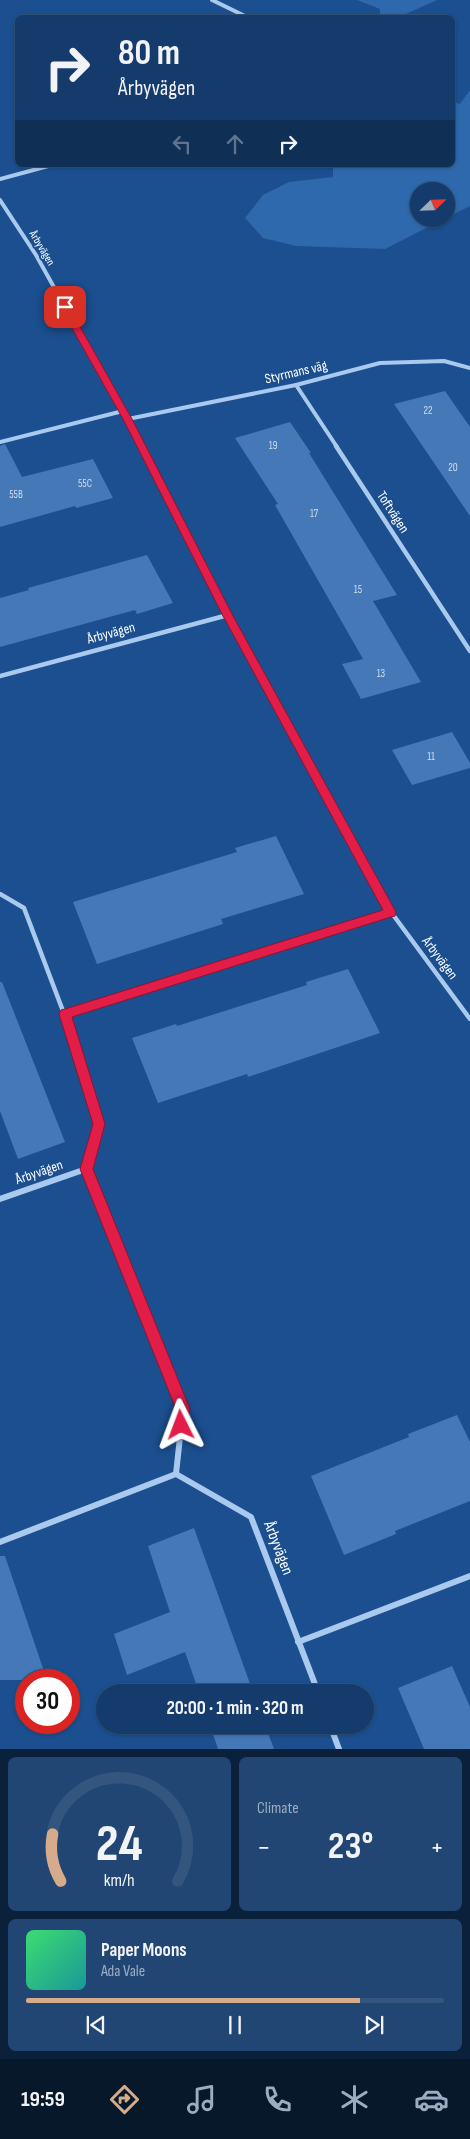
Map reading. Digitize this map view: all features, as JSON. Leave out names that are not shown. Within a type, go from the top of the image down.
[{"type":"street","points":[[212,0],[243,15]]},
{"type":"street","points":[[0,179],[45,167]]},
{"type":"street","name":"Årbyvägen","points":[[0,200],[36,255],[128,419],[228,616],[391,912],[470,1019]]},
{"type":"street","name":"Styrmans väg","points":[[128,419],[296,385],[380,363],[444,361],[470,368]]},
{"type":"street","name":"Toftvägen","points":[[296,385],[470,651]]},
{"type":"street","points":[[0,442],[123,411]]},
{"type":"street","name":"Årbyvägen","points":[[0,676],[228,616]]},
{"type":"street","points":[[0,894],[24,908],[65,1014],[99,1124],[86,1169],[183,1409],[176,1474],[0,1542]]},
{"type":"street","points":[[65,1014],[391,912]]},
{"type":"street","name":"Årbyvägen","points":[[0,1199],[86,1169]]},
{"type":"street","name":"Årbyvägen","points":[[176,1474],[251,1516],[315,1684]]},
{"type":"street","points":[[298,1642],[470,1576]]},
{"type":"street","points":[[333,1734],[339,1749]]},
{"type":"shaded area","points":[[357,0],[437,0],[403,15],[380,15],[380,9]]},
{"type":"shaded area","points":[[470,90],[470,206],[455,214],[455,182],[410,182],[410,228],[426,228],[385,249],[296,246],[263,238],[245,218],[263,195],[289,182],[333,177],[333,167],[455,167],[455,103],[460,104]]},
{"type":"building","points":[[445,391],[470,427],[470,516],[394,404]]},
{"type":"building","points":[[290,422],[311,453],[309,453],[397,595],[373,601],[421,682],[361,699],[342,664],[363,659],[275,505],[278,504],[235,438]]},
{"type":"building","points":[[5,444],[22,477],[93,459],[113,498],[76,508],[75,506],[0,527],[0,446]]},
{"type":"building","points":[[147,555],[173,603],[137,614],[135,610],[0,647],[0,598],[29,590],[28,588]]},
{"type":"building","points":[[452,732],[470,763],[470,768],[412,785],[392,750]]},
{"type":"building","points":[[276,836],[304,894],[221,919],[223,924],[97,964],[73,902],[237,852],[235,848]]},
{"type":"building","points":[[348,969],[380,1033],[248,1077],[247,1074],[158,1103],[132,1038],[176,1024],[177,1026],[307,985],[306,982]]},
{"type":"building","points":[[0,982],[2,982],[65,1142],[18,1159],[0,1111]]},
{"type":"building","points":[[457,1415],[470,1442],[470,1501],[395,1531],[396,1534],[344,1555],[311,1476],[409,1437],[408,1434]]},
{"type":"building","points":[[194,1528],[250,1684],[196,1684],[185,1652],[127,1675],[114,1634],[170,1612],[148,1546]]},
{"type":"building","points":[[0,1556],[5,1556],[43,1669],[15,1669],[15,1680],[0,1680]]},
{"type":"building","points":[[452,1666],[470,1707],[470,1749],[424,1749],[398,1688]]},
{"type":"building","points":[[213,1734],[268,1734],[274,1749],[218,1749]]},
{"type":"route","points":[[65,307],[128,419],[228,616],[391,912],[65,1014],[99,1124],[86,1169],[183,1409],[181,1425]]}]
